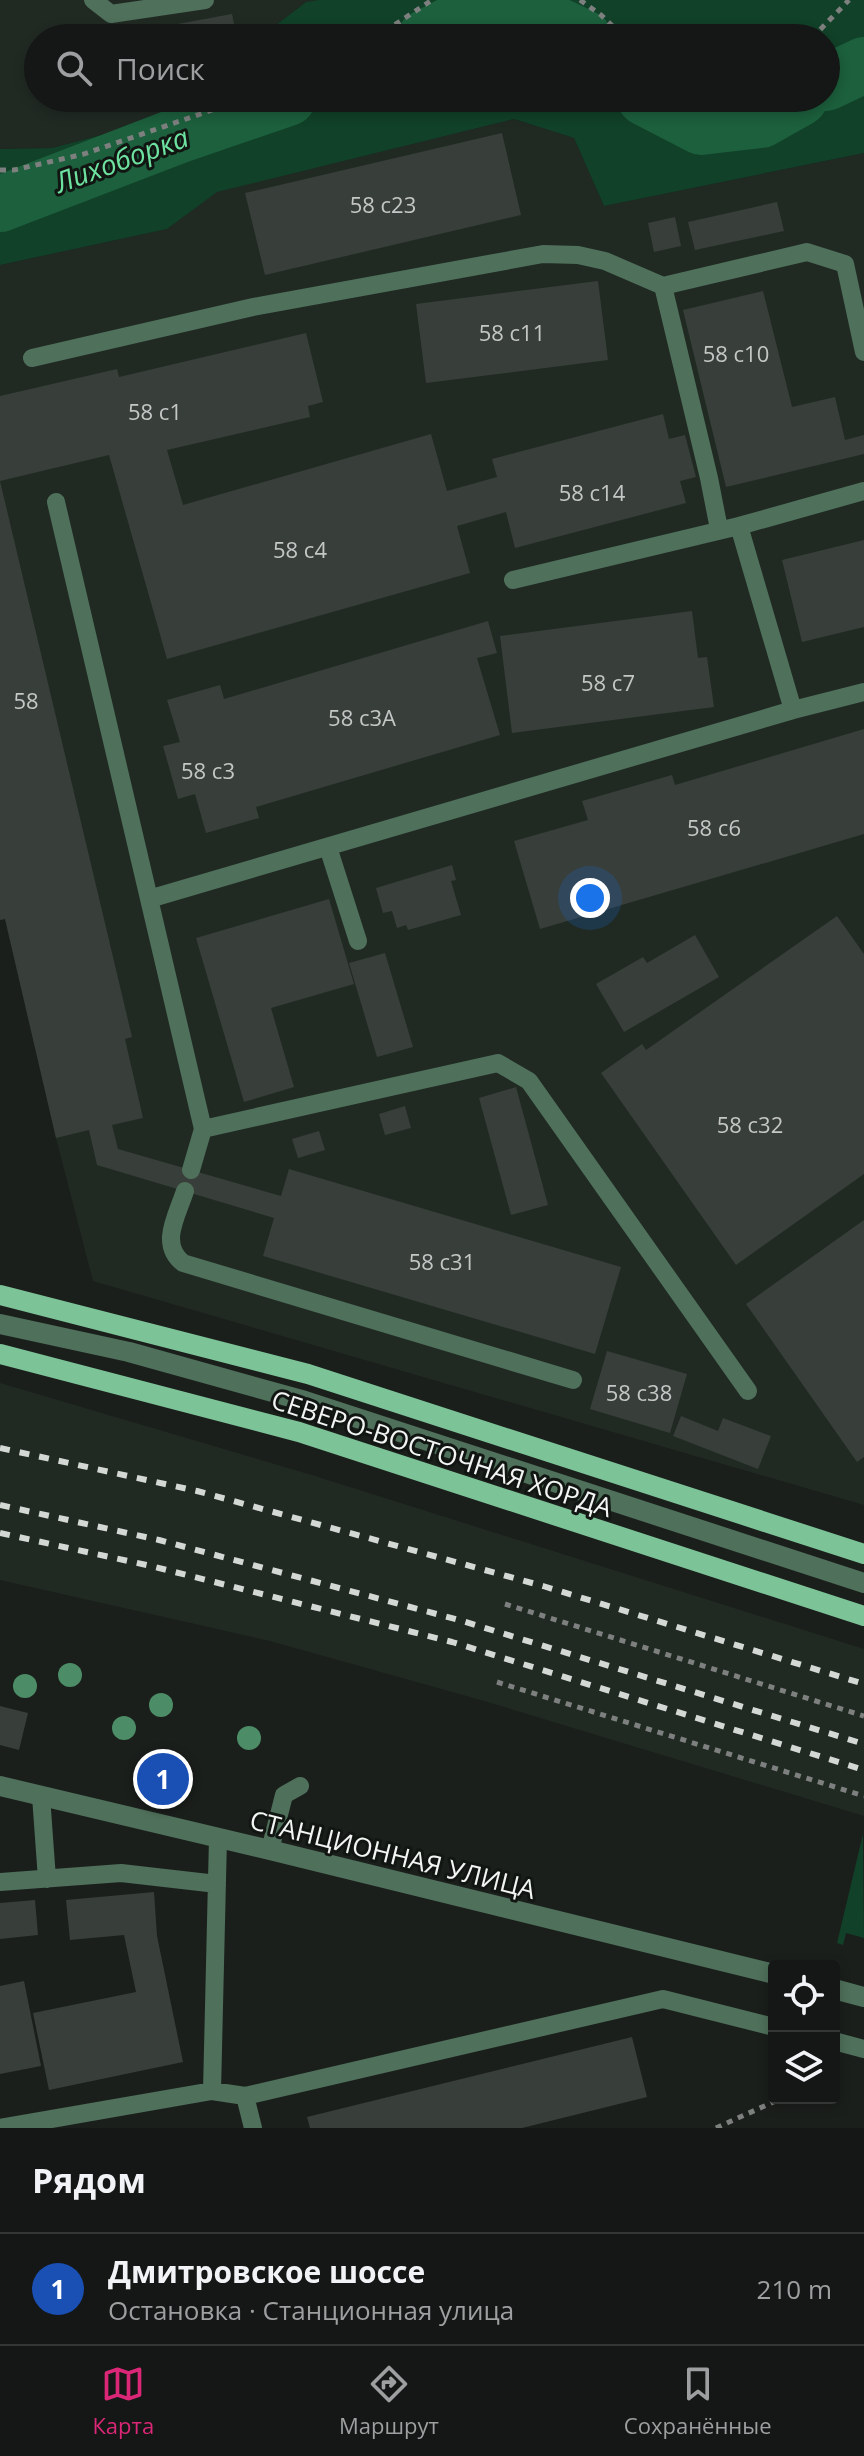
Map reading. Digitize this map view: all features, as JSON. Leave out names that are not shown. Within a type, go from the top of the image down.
[{"type":"main road","name":"СЕВЕРО-ВОСТОЧНАЯ ХОРДА","points":[[0,1295],[308,1374],[864,1554]]},
{"type":"main road","name":"СЕВЕРО-ВОСТОЧНАЯ ХОРДА","points":[[0,1354],[299,1432],[864,1616]]},
{"type":"street","points":[[0,1324],[129,1352],[305,1401],[864,1583]]},
{"type":"street","name":"СТАНЦИОННАЯ УЛИЦА","points":[[0,1786],[768,1973]]},
{"type":"street","points":[[840,1991],[864,1997]]},
{"type":"lane","points":[[93,0],[111,14],[205,0]]},
{"type":"lane","points":[[32,358],[253,307],[543,254],[578,255],[605,261],[663,286],[807,252],[845,264],[864,352]]},
{"type":"lane","points":[[663,286],[719,529]]},
{"type":"lane","points":[[513,580],[739,526],[864,491]]},
{"type":"lane","points":[[56,502],[203,1129],[191,1170]]},
{"type":"lane","points":[[739,526],[793,710]]},
{"type":"lane","points":[[149,899],[793,710],[864,692]]},
{"type":"lane","points":[[328,847],[358,941]]},
{"type":"lane","points":[[203,1129],[498,1063],[529,1081],[748,1391]]},
{"type":"lane","points":[[185,1191],[170,1248],[183,1263],[573,1380]]},
{"type":"lane","points":[[270,1850],[284,1795],[300,1786]]},
{"type":"lane","points":[[41,1796],[47,1879]]},
{"type":"lane","points":[[212,2091],[218,1838]]},
{"type":"lane","points":[[0,1882],[121,1873],[217,1884]]},
{"type":"lane","points":[[0,2128],[212,2091],[245,2096],[663,1999],[768,2025]]},
{"type":"lane","points":[[840,2043],[864,2049]]},
{"type":"lane","points":[[245,2096],[253,2128]]},
{"type":"path","points":[[396,24],[432,0]]},
{"type":"path","points":[[580,0],[610,24]]},
{"type":"path","points":[[826,24],[849,0]]},
{"type":"path","points":[[0,170],[14,170],[84,154],[206,112]]},
{"type":"path","points":[[505,1604],[864,1716]]},
{"type":"path","points":[[497,1682],[864,1796]]},
{"type":"path","points":[[716,2128],[769,2104]]},
{"type":"shaded area","points":[[0,0],[318,0],[306,2],[277,24],[24,24],[24,112],[188,112],[52,148],[0,149]]},
{"type":"shaded area","points":[[514,119],[574,138],[604,206],[864,153],[864,1505],[93,1281],[5,919],[0,920],[0,265],[167,229],[216,192]]},
{"type":"shaded area","points":[[0,1383],[315,1476],[864,1649],[864,1816],[481,1700],[270,1641],[0,1580]]},
{"type":"green space","points":[[864,0],[864,153],[604,206],[574,138],[514,119],[217,192],[167,229],[0,265],[0,149],[52,148],[188,112],[840,112],[840,24],[277,24],[306,2]]},
{"type":"green space","points":[[863,1834],[864,1938],[846,1933],[843,1945],[837,1943]]},
{"type":"building","points":[[232,14],[234,24],[177,24]]},
{"type":"building","points":[[502,133],[521,215],[265,275],[245,193]]},
{"type":"building","points":[[777,202],[784,231],[695,250],[688,222]]},
{"type":"building","points":[[675,217],[681,246],[654,252],[648,223]]},
{"type":"building","points":[[598,281],[608,360],[426,383],[416,304]]},
{"type":"building","points":[[763,291],[792,407],[835,397],[845,440],[864,435],[864,454],[726,487],[683,310]]},
{"type":"building","points":[[306,333],[323,402],[308,406],[310,417],[167,450],[183,505],[431,434],[447,491],[497,477],[492,459],[663,414],[669,439],[685,435],[696,477],[680,481],[686,503],[515,548],[506,512],[457,526],[470,573],[167,659],[109,455],[0,481],[0,396],[117,369],[119,377]]},
{"type":"building","points":[[0,481],[132,1037],[125,1039],[143,1118],[112,1125],[118,1149],[281,1196],[289,1169],[621,1267],[595,1354],[263,1256],[274,1218],[97,1165],[89,1130],[56,1138],[5,919],[0,920]]},
{"type":"building","points":[[864,540],[864,627],[802,642],[782,560]]},
{"type":"building","points":[[692,611],[698,658],[707,657],[714,707],[512,733],[500,636]]},
{"type":"building","points":[[488,621],[497,653],[477,658],[500,735],[256,807],[259,818],[206,833],[195,794],[178,799],[163,746],[180,742],[167,700],[220,685],[224,699]]},
{"type":"building","points":[[864,729],[864,834],[540,929],[514,841],[588,820],[582,801],[672,775],[675,785]]},
{"type":"building","points":[[452,865],[456,880],[451,881],[461,915],[408,930],[406,925],[397,928],[392,911],[383,913],[376,888]]},
{"type":"building","points":[[329,899],[354,984],[271,1008],[294,1087],[244,1102],[196,938]]},
{"type":"building","points":[[837,916],[864,954],[864,1174],[736,1265],[601,1073],[642,1044],[646,1050]]},
{"type":"building","points":[[695,935],[719,977],[624,1032],[596,984],[643,957],[647,963]]},
{"type":"building","points":[[385,953],[413,1047],[377,1057],[349,963]]},
{"type":"building","points":[[516,1087],[548,1205],[511,1215],[479,1098]]},
{"type":"building","points":[[405,1106],[411,1128],[385,1135],[379,1114]]},
{"type":"building","points":[[319,1131],[325,1150],[298,1158],[292,1139]]},
{"type":"building","points":[[864,1220],[864,1457],[857,1462],[746,1304]]},
{"type":"building","points":[[607,1351],[687,1374],[670,1433],[590,1409]]},
{"type":"building","points":[[681,1416],[718,1431],[723,1418],[771,1436],[758,1469],[673,1436]]},
{"type":"building","points":[[0,1706],[28,1713],[19,1750],[0,1745]]},
{"type":"building","points":[[154,1892],[157,1936],[183,2062],[49,2090],[33,2013],[136,1992],[124,1935],[70,1940],[66,1900]]},
{"type":"building","points":[[35,1900],[38,1935],[0,1939],[0,1903]]},
{"type":"building","points":[[24,1981],[41,2066],[0,2074],[0,1986]]},
{"type":"building","points":[[632,2037],[647,2097],[522,2128],[310,2128],[307,2117]]},
{"type":"waterway","name":"Лихоборка","points":[[452,24],[461,19],[530,12],[555,24]]},
{"type":"waterway","name":"Лихоборка","points":[[840,76],[864,65]]},
{"type":"waterway","name":"Лихоборка","points":[[0,204],[247,112]]},
{"type":"waterway","name":"Лихоборка","points":[[672,112],[701,127],[761,120],[775,112]]},
{"type":"railway","points":[[0,1448],[197,1491],[543,1586],[864,1684]]},
{"type":"railway","points":[[0,1505],[159,1540],[459,1620],[864,1744]]},
{"type":"railway","points":[[0,1533],[151,1566],[452,1642],[864,1770]]},
{"type":"place","name":"Дмитровское шоссе","points":[[163,1779]]}]
